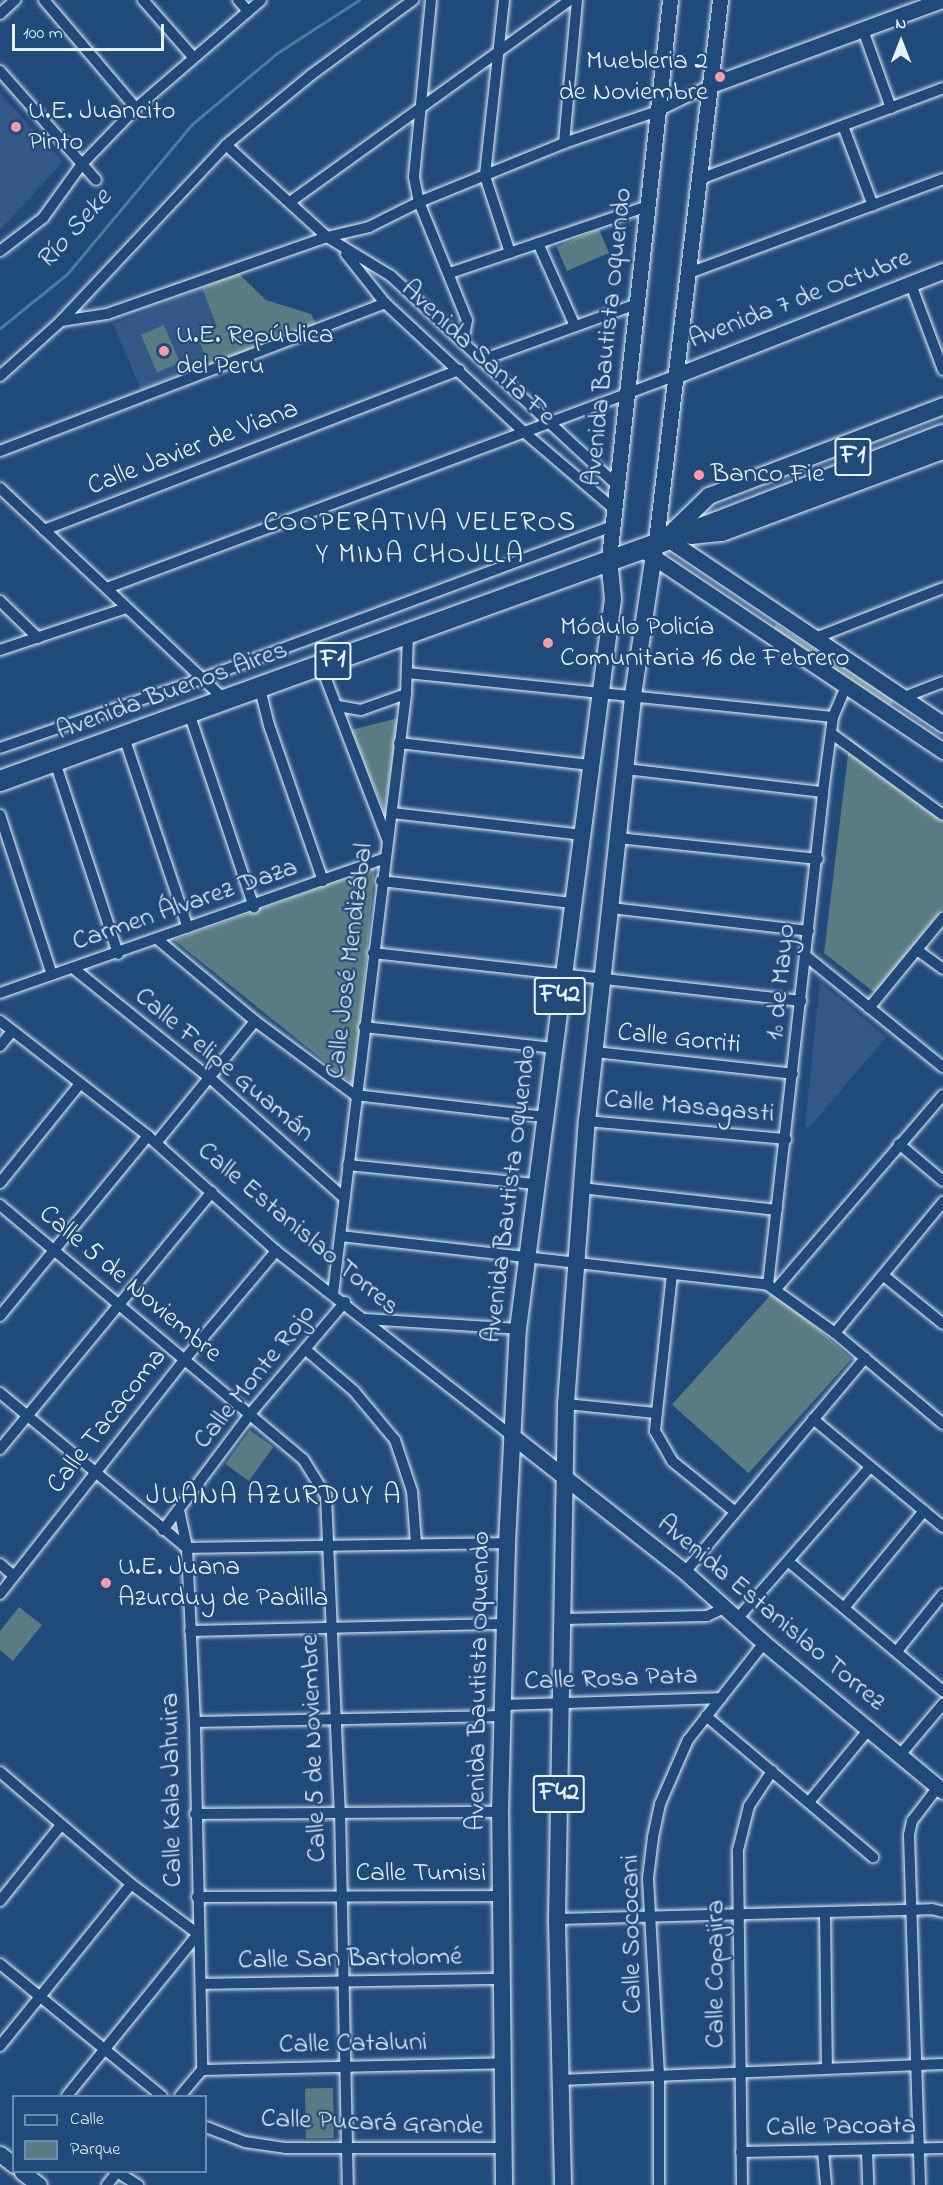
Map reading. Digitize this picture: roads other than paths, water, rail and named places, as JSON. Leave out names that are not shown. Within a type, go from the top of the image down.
[{"type":"highway","name":"Avenida Buenos Aires","points":[[654,546],[711,513],[943,422]]},
{"type":"highway","name":"Avenida Buenos Aires","points":[[0,782],[260,689],[609,558],[654,546],[943,435]]},
{"type":"main road","name":"Avenida Bautista Oquendo","points":[[504,2185],[500,1812],[511,1435],[518,1329],[613,599],[609,558],[670,0]]},
{"type":"main road","name":"F42","points":[[563,2185],[557,1918],[563,1479],[581,1188],[633,695],[668,464],[720,0]]},
{"type":"main road","points":[[711,85],[942,0]]},
{"type":"main road","name":"Avenida 7 de Octubre","points":[[677,375],[943,271]]},
{"type":"main road","name":"Avenida Buenos Aires","points":[[654,546],[709,496],[943,406]]},
{"type":"main road","name":"Avenida Buenos Aires","points":[[654,546],[722,533],[943,451]]},
{"type":"main road","points":[[654,546],[814,638],[943,724]]},
{"type":"main road","points":[[654,546],[846,687],[943,751]]},
{"type":"main road","name":"Calle Estanislao Torres","points":[[511,1435],[563,1479]]},
{"type":"main road","name":"Avenida Estanislao Torrez","points":[[563,1479],[686,1572],[764,1643],[870,1728],[940,1789]]},
{"type":"main road","points":[[0,2154],[12,2163]]},
{"type":"main road","points":[[23,2173],[39,2185]]},
{"type":"street","points":[[0,14],[15,0]]},
{"type":"street","points":[[44,0],[136,108]]},
{"type":"street","points":[[142,0],[193,57]]},
{"type":"street","points":[[238,0],[248,11]]},
{"type":"street","points":[[0,250],[43,218],[81,164],[136,108],[261,0]]},
{"type":"street","points":[[0,376],[61,321],[226,146],[311,75],[413,0]]},
{"type":"street","points":[[431,0],[414,177],[419,202],[450,273],[467,320],[463,341]]},
{"type":"street","points":[[504,0],[485,176],[510,253]]},
{"type":"street","points":[[290,202],[420,110],[499,49],[570,0]]},
{"type":"street","points":[[564,143],[578,0]]},
{"type":"street","points":[[863,30],[891,108]]},
{"type":"street","points":[[0,71],[96,180]]},
{"type":"street","points":[[61,321],[107,314],[327,237],[369,227],[419,202],[564,143],[658,111],[711,85]]},
{"type":"street","points":[[700,179],[943,88]]},
{"type":"street","points":[[843,126],[873,206]]},
{"type":"street","name":"Avenida Santa Fe","points":[[226,146],[327,237],[343,249],[392,276],[617,485]]},
{"type":"street","points":[[689,273],[943,179]]},
{"type":"street","points":[[450,273],[648,206]]},
{"type":"street","points":[[538,243],[574,324]]},
{"type":"street","name":"Avenida Santa Fe","points":[[343,249],[385,303],[525,434],[615,510]]},
{"type":"street","points":[[910,282],[943,370]]},
{"type":"street","points":[[0,451],[385,303]]},
{"type":"street","points":[[482,360],[574,324],[637,304]]},
{"type":"street","name":"Calle Javier de Viana","points":[[44,530],[459,370]]},
{"type":"street","points":[[107,588],[525,434],[627,392],[677,375]]},
{"type":"street","points":[[0,488],[226,700]]},
{"type":"street","points":[[0,748],[201,679],[613,526]]},
{"type":"street","points":[[814,638],[943,588]]},
{"type":"street","points":[[0,601],[38,638]]},
{"type":"street","points":[[0,650],[126,608]]},
{"type":"street","name":"Calle José Mendizábal","points":[[333,1294],[381,881],[392,813],[407,673],[408,634]]},
{"type":"street","points":[[321,666],[388,840]]},
{"type":"street","points":[[407,673],[834,717]]},
{"type":"street","points":[[902,698],[943,682]]},
{"type":"street","name":"1º de Mayo","points":[[772,1287],[777,1210],[818,859],[823,792],[834,717],[846,687]]},
{"type":"street","points":[[260,689],[268,725],[323,881]]},
{"type":"street","points":[[338,706],[361,710],[405,694]]},
{"type":"street","points":[[189,713],[254,907]]},
{"type":"street","points":[[832,734],[943,815]]},
{"type":"street","points":[[124,737],[188,928]]},
{"type":"street","points":[[399,743],[590,765]]},
{"type":"street","points":[[56,762],[118,954]]},
{"type":"street","points":[[626,769],[823,792]]},
{"type":"street","points":[[392,813],[581,835]]},
{"type":"street","points":[[0,815],[52,975]]},
{"type":"street","points":[[618,838],[818,859]]},
{"type":"street","name":"Carmen Álvarez Daza","points":[[0,993],[254,907],[385,858]]},
{"type":"street","points":[[381,881],[572,903]]},
{"type":"street","points":[[611,908],[809,931]]},
{"type":"street","points":[[869,1008],[943,918]]},
{"type":"street","points":[[157,939],[255,1021],[356,1095],[544,1117]]},
{"type":"street","points":[[917,950],[943,969]]},
{"type":"street","points":[[373,953],[801,1001]]},
{"type":"street","points":[[807,957],[943,1068]]},
{"type":"street","name":"Calle Felipe Guamán","points":[[73,968],[210,1078],[345,1198]]},
{"type":"street","name":"Calle Estanislao Torres","points":[[0,1021],[152,1140],[276,1251],[345,1302],[511,1435]]},
{"type":"street","points":[[0,1316],[55,1248],[210,1078],[255,1021]]},
{"type":"street","points":[[364,1027],[553,1048]]},
{"type":"street","points":[[0,1046],[12,1031]]},
{"type":"street","name":"Calle Gorriti","points":[[595,1052],[793,1074]]},
{"type":"street","points":[[0,1183],[79,1085]]},
{"type":"street","points":[[772,1287],[943,1095]]},
{"type":"street","name":"Calle Masagasti","points":[[587,1121],[786,1139]]},
{"type":"street","points":[[899,1144],[943,1181]]},
{"type":"street","points":[[348,1165],[536,1184]]},
{"type":"street","points":[[581,1188],[777,1210]]},
{"type":"street","points":[[0,1449],[212,1192]]},
{"type":"street","points":[[835,1333],[943,1202]]},
{"type":"street","name":"Calle 5 de Noviembre","points":[[0,1205],[55,1248],[117,1306],[250,1413],[303,1459],[318,1478],[326,1496],[331,1544],[332,1629],[340,1811],[348,2185]]},
{"type":"street","points":[[341,1236],[772,1287],[835,1333],[943,1424]]},
{"type":"street","name":"Calle Tacacoma","points":[[0,1594],[183,1360],[276,1251]]},
{"type":"street","points":[[672,1274],[655,1431],[663,1451],[734,1511]]},
{"type":"street","points":[[884,1276],[941,1318]]},
{"type":"street","name":"Calle Monte Rojo","points":[[163,1530],[250,1413],[345,1302]]},
{"type":"street","points":[[364,1319],[518,1329]]},
{"type":"street","points":[[306,1350],[354,1391],[396,1440],[406,1465],[416,1543]]},
{"type":"street","points":[[686,1572],[734,1511],[865,1358]]},
{"type":"street","points":[[0,1393],[187,1548],[507,1543]]},
{"type":"street","points":[[566,1404],[656,1413]]},
{"type":"street","points":[[813,1419],[869,1468],[943,1527]]},
{"type":"street","points":[[736,1619],[789,1562],[869,1468]]},
{"type":"street","name":"Calle Kala Jahuira","points":[[179,1510],[187,1548],[195,1722],[195,1814],[202,2070]]},
{"type":"street","points":[[844,1608],[924,1511]]},
{"type":"street","points":[[789,1562],[943,1691]]},
{"type":"street","points":[[0,1564],[14,1576]]},
{"type":"street","points":[[897,1651],[943,1594]]},
{"type":"street","points":[[562,1619],[707,1616],[724,1608]]},
{"type":"street","points":[[190,1631],[504,1624]]},
{"type":"street","name":"Calle Sococani","points":[[658,2185],[659,2075],[648,1878],[660,1804],[688,1740],[764,1643]]},
{"type":"street","name":"Calle Rosa Pata","points":[[195,1722],[502,1710],[560,1702],[722,1698]]},
{"type":"street","points":[[900,1755],[943,1704]]},
{"type":"street","points":[[706,1716],[873,1857]]},
{"type":"street","points":[[808,1802],[870,1728]]},
{"type":"street","name":"Calle Copajira","points":[[742,2185],[738,1850],[749,1806],[772,1770]]},
{"type":"street","points":[[0,1772],[130,1884],[198,1934],[69,2095]]},
{"type":"street","points":[[920,2185],[910,1827],[940,1789]]},
{"type":"street","points":[[195,1814],[340,1811],[500,1812]]},
{"type":"street","points":[[0,1901],[61,1825]]},
{"type":"street","points":[[0,2046],[130,1884]]},
{"type":"street","name":"Calle Tumisi","points":[[197,1897],[501,1896]]},
{"type":"street","points":[[557,1918],[651,1918],[911,1910],[943,1912]]},
{"type":"street","points":[[825,1913],[826,2068]]},
{"type":"street","points":[[0,1964],[160,2095]]},
{"type":"street","name":"Calle San Bartolomé","points":[[201,1984],[500,1979]]},
{"type":"street","name":"Calle Cataluni","points":[[202,2070],[504,2063]]},
{"type":"street","points":[[561,2079],[826,2068],[915,2067],[943,2064]]},
{"type":"street","points":[[182,2095],[202,2070]]},
{"type":"street","name":"Calle Pucará Grande","points":[[207,2127],[255,2143],[348,2149],[504,2148]]},
{"type":"street","name":"Calle Pacoata","points":[[741,2152],[943,2148]]},
{"type":"street","points":[[867,2150],[868,2185]]},
{"type":"street","points":[[823,2151],[825,2185]]},
{"type":"street","points":[[107,2185],[116,2173]]},
{"type":"street","points":[[119,2173],[138,2185]]},
{"type":"waterway","name":"Río Seke","points":[[0,328],[67,274],[191,125],[277,53],[359,0]]},
{"type":"place","name":"Muebleria 2 de Noviembre","points":[[720,77]]},
{"type":"place","name":"U.E. Juancito Pinto","points":[[16,127]]},
{"type":"place","name":"U.E. República del Peru","points":[[164,351]]},
{"type":"place","name":"Banco Fie","points":[[699,475]]},
{"type":"place","name":"Módulo Policía Comunitaria 16 de Febrero","points":[[548,643]]},
{"type":"place","name":"U.E. Juana Azurduy de Padilla","points":[[106,1583]]},
{"type":"district","name":"COOPERATIVA VELEROS Y MINA CHOJLLA","points":[[420,540]]},
{"type":"district","name":"JUANA AZURDUY A","points":[[274,1497]]}]
